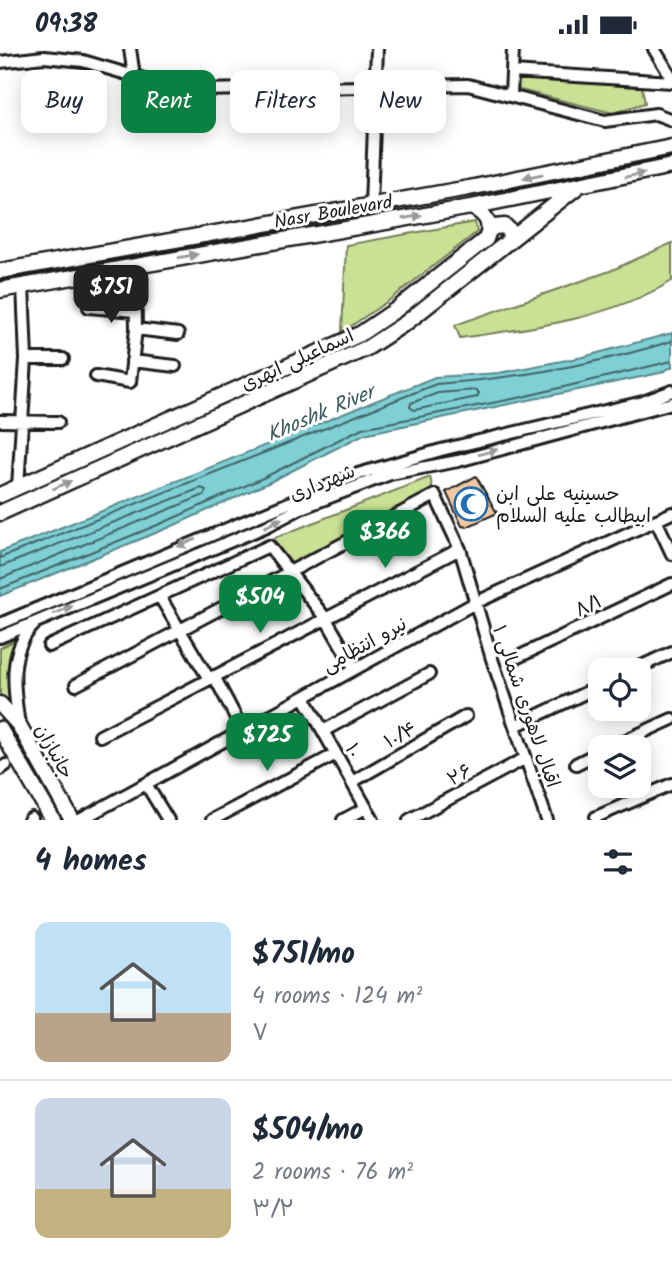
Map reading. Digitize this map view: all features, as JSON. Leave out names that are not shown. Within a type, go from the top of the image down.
[{"type":"main road","name":"Nasr Boulevard","points":[[0,271],[672,148]]},
{"type":"main road","name":"Nasr Boulevard","points":[[0,290],[471,207],[672,166]]},
{"type":"main road","name":"اسماعیلی ابهری","points":[[0,513],[368,348],[407,322],[577,186]]},
{"type":"main road","points":[[471,207],[481,212],[488,220],[489,231],[499,225],[505,226],[510,231],[509,242]]},
{"type":"main road","points":[[253,226],[256,244]]},
{"type":"main road","name":"اسماعیلی ابهری","points":[[0,495],[360,334],[478,247],[489,231]]},
{"type":"main road","name":"جانبازان","points":[[0,704],[19,725],[72,820]]},
{"type":"main road","name":"جانبازان","points":[[0,729],[53,820]]},
{"type":"street","points":[[130,49],[133,70]]},
{"type":"street","points":[[376,70],[377,49]]},
{"type":"street","points":[[511,96],[513,49]]},
{"type":"street","points":[[654,49],[672,80]]},
{"type":"street","points":[[0,62],[69,54],[121,71]]},
{"type":"street","points":[[512,72],[672,80]]},
{"type":"street","points":[[446,86],[468,85],[605,121],[656,114],[672,118]]},
{"type":"street","points":[[216,89],[277,86],[354,88]]},
{"type":"street","points":[[371,205],[374,133]]},
{"type":"street","points":[[96,376],[130,382],[135,329],[135,265]]},
{"type":"street","points":[[18,487],[26,359],[23,285]]},
{"type":"street","points":[[89,307],[135,311]]},
{"type":"street","points":[[135,329],[178,334]]},
{"type":"street","points":[[26,359],[63,359]]},
{"type":"street","points":[[132,362],[175,366]]},
{"type":"street","name":"شهرداری","points":[[0,624],[358,474],[441,450],[643,402],[672,391]]},
{"type":"street","name":"شهرداری","points":[[0,637],[267,526],[301,508],[390,474],[458,461],[672,403]]},
{"type":"street","points":[[0,421],[58,422]]},
{"type":"street","name":"اقبال لاهوری شمالی ۱","points":[[291,571],[435,495],[460,549],[475,603],[547,820]]},
{"type":"street","name":"نیرو انتظامی","points":[[80,820],[475,603],[672,513]]},
{"type":"street","points":[[656,520],[672,554]]},
{"type":"street","points":[[49,646],[269,546],[326,619],[355,669]]},
{"type":"street","points":[[100,736],[460,549]]},
{"type":"street","points":[[76,685],[291,571]]},
{"type":"street","name":"۸/۱","points":[[519,657],[672,584]]},
{"type":"street","points":[[160,597],[243,730]]},
{"type":"street","points":[[19,725],[13,686],[15,660],[23,635],[40,619]]},
{"type":"street","points":[[651,662],[672,652]]},
{"type":"street","points":[[323,731],[429,674]]},
{"type":"street","points":[[515,726],[588,691]]},
{"type":"street","name":"۱۰","points":[[304,697],[373,820]]},
{"type":"street","name":"۱۰/۴","points":[[352,782],[466,716]]},
{"type":"street","points":[[636,735],[672,719]]},
{"type":"street","points":[[212,820],[336,754]]},
{"type":"street","name":"۲۶","points":[[409,820],[526,758]]},
{"type":"street","points":[[576,764],[588,758]]},
{"type":"street","points":[[146,784],[168,820]]},
{"type":"street","points":[[596,817],[670,785]]},
{"type":"street","points":[[344,820],[366,808]]},
{"type":"green space","points":[[520,79],[642,87],[645,103],[613,113],[516,89]]},
{"type":"green space","points":[[475,222],[477,232],[391,299],[342,332],[346,245]]},
{"type":"green space","points":[[672,243],[672,281],[648,294],[622,305],[569,320],[460,338],[455,325],[610,271]]},
{"type":"green space","points":[[430,477],[433,490],[289,566],[274,538]]},
{"type":"green space","points":[[17,639],[8,675],[9,707],[0,697],[0,648]]},
{"type":"water","points":[[672,333],[672,367],[660,373],[364,434],[268,483],[168,528],[0,596],[0,552],[435,377],[499,373],[583,357]]},
{"type":"building","name":"حسینیه علی ابن ابیطالب علیه السلام","points":[[476,476],[497,513],[467,527],[462,526],[446,492]]},
{"type":"place","name":"حسینیه علی ابن ابیطالب علیه السلام","points":[[471,504]]},
{"type":"water label","name":"Khoshk River","points":[[320,413]]}]
